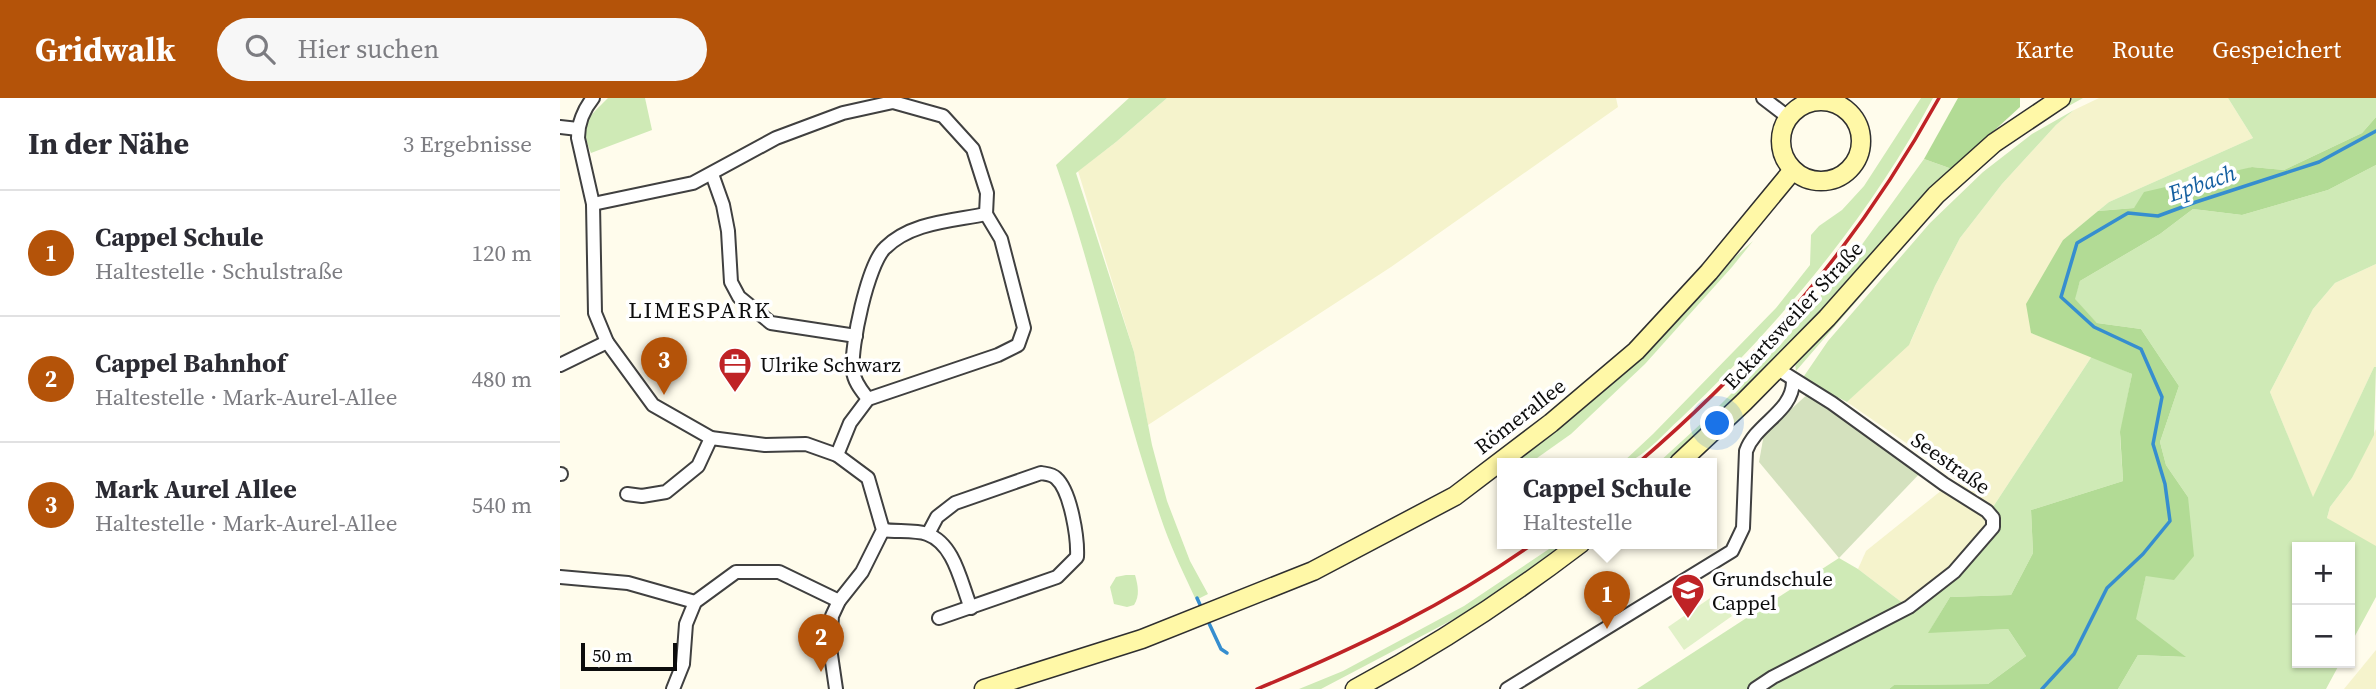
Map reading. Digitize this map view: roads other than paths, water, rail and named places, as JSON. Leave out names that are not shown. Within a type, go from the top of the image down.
[{"type":"street","points":[[593,98],[587,105],[578,130],[593,204],[595,313],[607,342],[653,405],[711,438],[765,445],[807,444],[838,455],[868,478],[883,530],[862,572],[839,601],[832,616],[830,648],[835,689]]},
{"type":"street","points":[[1763,98],[1788,117]]},
{"type":"street","name":"Eckartsweiler Straße","points":[[1684,458],[1827,318],[1936,195],[1994,143],[2061,98]]},
{"type":"street","points":[[1817,100],[1831,101],[1843,107],[1860,127],[1860,154],[1854,166],[1831,181],[1804,178],[1793,170],[1781,149],[1781,136],[1788,117],[1804,104],[1817,100]]},
{"type":"street","points":[[593,204],[693,183],[789,134],[843,113],[892,102],[943,116],[973,149],[986,192],[986,214],[1000,239],[1024,328],[1018,345],[998,355],[868,399],[849,423],[838,455]]},
{"type":"street","points":[[560,127],[578,130]]},
{"type":"street","name":"Römerallee","points":[[1504,458],[1636,351],[1709,272],[1793,170]]},
{"type":"street","points":[[712,174],[723,205],[731,282],[739,297],[771,323],[856,336]]},
{"type":"street","points":[[868,399],[858,386],[853,371],[856,336],[869,276],[884,248],[915,228],[986,214]]},
{"type":"street","points":[[560,365],[607,342]]},
{"type":"street","name":"Seestraße","points":[[1755,689],[1773,677],[1909,607],[1954,572],[1993,527],[1993,518],[1987,511],[1944,484],[1832,403],[1776,368]]},
{"type":"street","points":[[1507,689],[1732,551],[1743,528],[1746,452],[1750,440],[1757,430],[1787,404],[1793,390],[1793,381]]},
{"type":"street","points":[[627,494],[642,496],[666,492],[698,466],[711,438]]},
{"type":"street","name":"Römerallee","points":[[984,689],[1142,639],[1313,571],[1455,496],[1497,464]]},
{"type":"street","points":[[928,534],[937,517],[955,503],[1041,473],[1054,476],[1062,485],[1078,538],[1077,558],[1057,577],[939,618]]},
{"type":"street","points":[[883,530],[928,534],[944,548],[954,561],[971,608]]},
{"type":"street","points":[[1354,689],[1383,682],[1573,549]]},
{"type":"street","points":[[673,689],[683,664],[686,624],[695,602],[736,572],[779,572],[839,601]]},
{"type":"street","points":[[560,577],[628,583],[695,602]]},
{"type":"waterway","name":"Epbach","points":[[2042,689],[2074,654],[2107,588],[2143,554],[2170,521],[2165,484],[2153,444],[2162,397],[2141,349],[2094,327],[2061,297],[2077,243],[2128,213],[2158,216],[2319,162],[2376,131]]},
{"type":"waterway","points":[[1197,598],[1202,609]]},
{"type":"waterway","points":[[1207,619],[1221,649],[1227,653]]},
{"type":"railway","points":[[1644,458],[1726,381],[1767,339],[1805,294],[1876,200],[1939,98]]},
{"type":"railway","points":[[1257,689],[1400,624],[1468,586],[1525,549]]},
{"type":"place","name":"Ulrike Schwarz","points":[[735,394]]},
{"type":"place","name":"Mark Aurel Allee","points":[[664,395]]},
{"type":"place","name":"Grundschule Cappel","points":[[1688,620]]},
{"type":"place","name":"Cappel Schule","points":[[1607,629]]},
{"type":"place","name":"Cappel Bahnhof","points":[[821,672]]},
{"type":"district","name":"LIMESPARK","points":[[700,310]]}]
